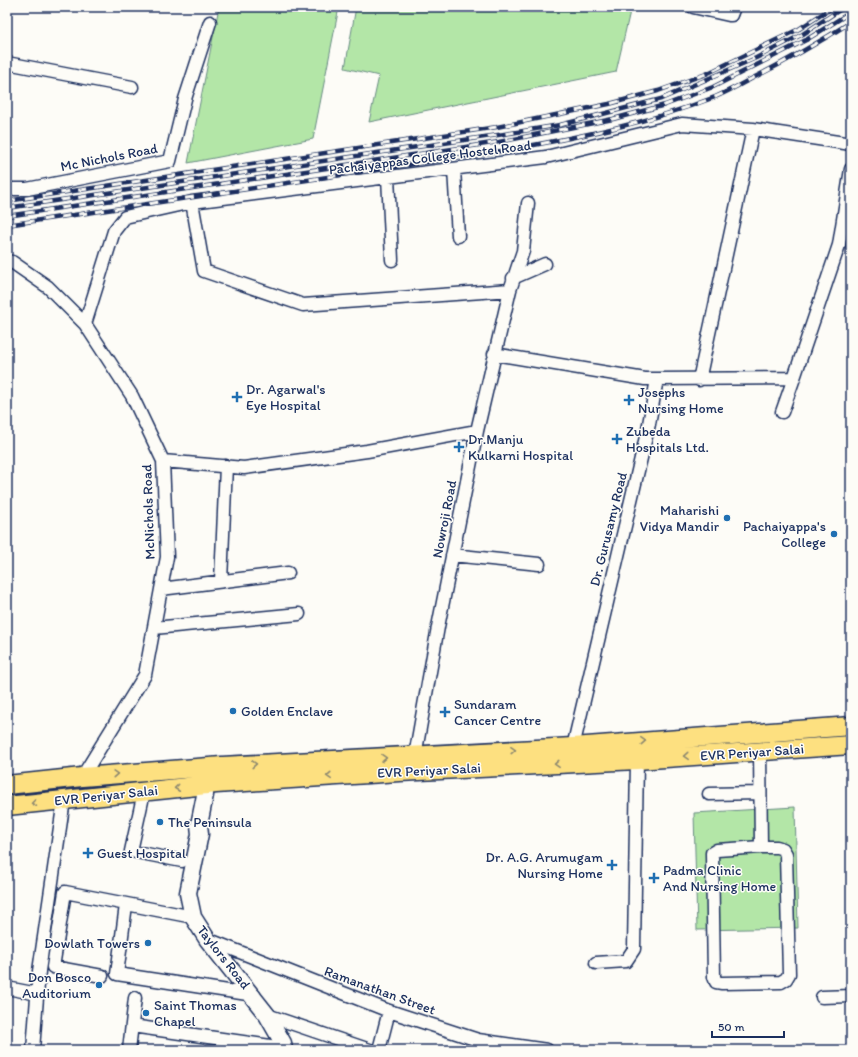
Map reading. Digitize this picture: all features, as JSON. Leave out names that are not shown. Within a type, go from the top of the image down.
[{"type":"main road","name":"EVR Periyar Salai","points":[[7,806],[144,792],[210,779],[415,756],[573,747],[851,726]]},
{"type":"main road","name":"EVR Periyar Salai","points":[[7,785],[82,777],[210,779],[398,772],[636,760],[851,745]]},
{"type":"street","points":[[693,7],[731,15],[734,7]]},
{"type":"street","name":"Mc Nichols Road","points":[[7,189],[27,189],[170,160],[185,99],[210,22]]},
{"type":"street","points":[[7,63],[132,86]]},
{"type":"street","name":"Pachaiyappas College Hostel Road","points":[[85,324],[114,231],[125,217],[192,202],[546,157],[682,124],[753,129],[851,144]]},
{"type":"street","points":[[699,380],[753,129]]},
{"type":"street","points":[[454,169],[458,236]]},
{"type":"street","points":[[782,412],[839,245],[851,169]]},
{"type":"street","points":[[388,177],[392,260]]},
{"type":"street","points":[[192,202],[204,271],[303,305],[512,284],[546,264]]},
{"type":"street","name":"Nowroji Road","points":[[415,756],[452,555],[477,431],[494,354],[512,284],[523,251],[528,203]]},
{"type":"street","name":"McNichols Road","points":[[7,261],[12,262],[48,287],[85,324],[132,396],[163,461],[167,557],[145,675],[82,777]]},
{"type":"street","points":[[494,354],[645,379],[699,380],[794,378]]},
{"type":"street","name":"Dr. Gurusamy Road","points":[[573,747],[648,424],[657,379]]},
{"type":"street","points":[[163,461],[244,468],[359,452],[477,431]]},
{"type":"street","points":[[221,581],[226,466]]},
{"type":"street","points":[[452,555],[539,564]]},
{"type":"street","points":[[161,589],[288,573]]},
{"type":"street","points":[[154,628],[299,614]]},
{"type":"street","points":[[760,751],[761,847]]},
{"type":"street","points":[[596,963],[626,961],[634,949],[636,760]]},
{"type":"street","name":"Taylors Road","points":[[210,779],[204,827],[200,834],[188,893],[193,917],[207,938],[254,995],[284,1043],[284,1049]]},
{"type":"street","points":[[144,792],[131,851],[182,861]]},
{"type":"street","points":[[709,794],[760,793]]},
{"type":"street","points":[[33,1050],[38,994],[64,800]]},
{"type":"street","points":[[761,847],[777,847],[783,849],[786,854],[789,974],[786,979],[781,982],[716,982],[714,977],[712,853],[717,850],[761,847]]},
{"type":"street","points":[[102,976],[53,967],[65,892],[82,894],[126,905],[193,917]]},
{"type":"street","points":[[126,905],[117,974],[254,995]]},
{"type":"street","name":"Ramanathan Street","points":[[207,938],[477,1045],[547,1050]]},
{"type":"street","points":[[7,988],[38,994]]},
{"type":"street","points":[[822,997],[851,996]]},
{"type":"street","points":[[129,1050],[135,998]]},
{"type":"street","points":[[379,1050],[388,1011]]},
{"type":"street","points":[[267,1015],[370,1050]]},
{"type":"street","points":[[132,1026],[284,1049]]},
{"type":"green space","points":[[219,7],[339,7],[313,139],[188,163]]},
{"type":"green space","points":[[356,7],[631,7],[616,72],[369,122],[379,76],[345,68]]},
{"type":"green space","points":[[795,807],[798,928],[697,930],[694,813]]},
{"type":"railway","points":[[7,201],[497,127],[609,104],[658,91],[706,74],[799,29],[833,7]]},
{"type":"railway","points":[[7,208],[560,125],[661,99],[756,58],[803,34],[844,7]]},
{"type":"railway","points":[[7,216],[499,142],[613,119],[665,105],[713,87],[806,40],[851,12]]},
{"type":"railway","points":[[7,225],[501,151],[556,141],[636,123],[689,107],[720,95],[764,73],[851,22]]},
{"type":"place","name":"Dr. Agarwal's Eye Hospital","points":[[237,397]]},
{"type":"place","name":"Josephs Nursing Home","points":[[629,400]]},
{"type":"place","name":"Zubeda Hospitals Ltd.","points":[[617,439]]},
{"type":"place","name":"Dr.Manju Kulkarni Hospital","points":[[459,447]]},
{"type":"place","name":"Maharishi Vidya Mandir","points":[[727,518]]},
{"type":"place","name":"Pachaiyappa's College","points":[[834,534]]},
{"type":"place","name":"Golden Enclave","points":[[233,711]]},
{"type":"place","name":"Sundaram Cancer Centre","points":[[445,712]]},
{"type":"place","name":"The Peninsula","points":[[160,822]]},
{"type":"place","name":"Guest Hospital","points":[[88,853]]},
{"type":"place","name":"Dr. A.G. Arumugam Nursing Home","points":[[612,865]]},
{"type":"place","name":"Padma Clinic And Nursing Home","points":[[654,878]]},
{"type":"place","name":"Dowlath Towers","points":[[148,943]]},
{"type":"place","name":"Don Bosco Auditorium","points":[[99,985]]},
{"type":"place","name":"Saint Thomas Chapel","points":[[146,1013]]}]
